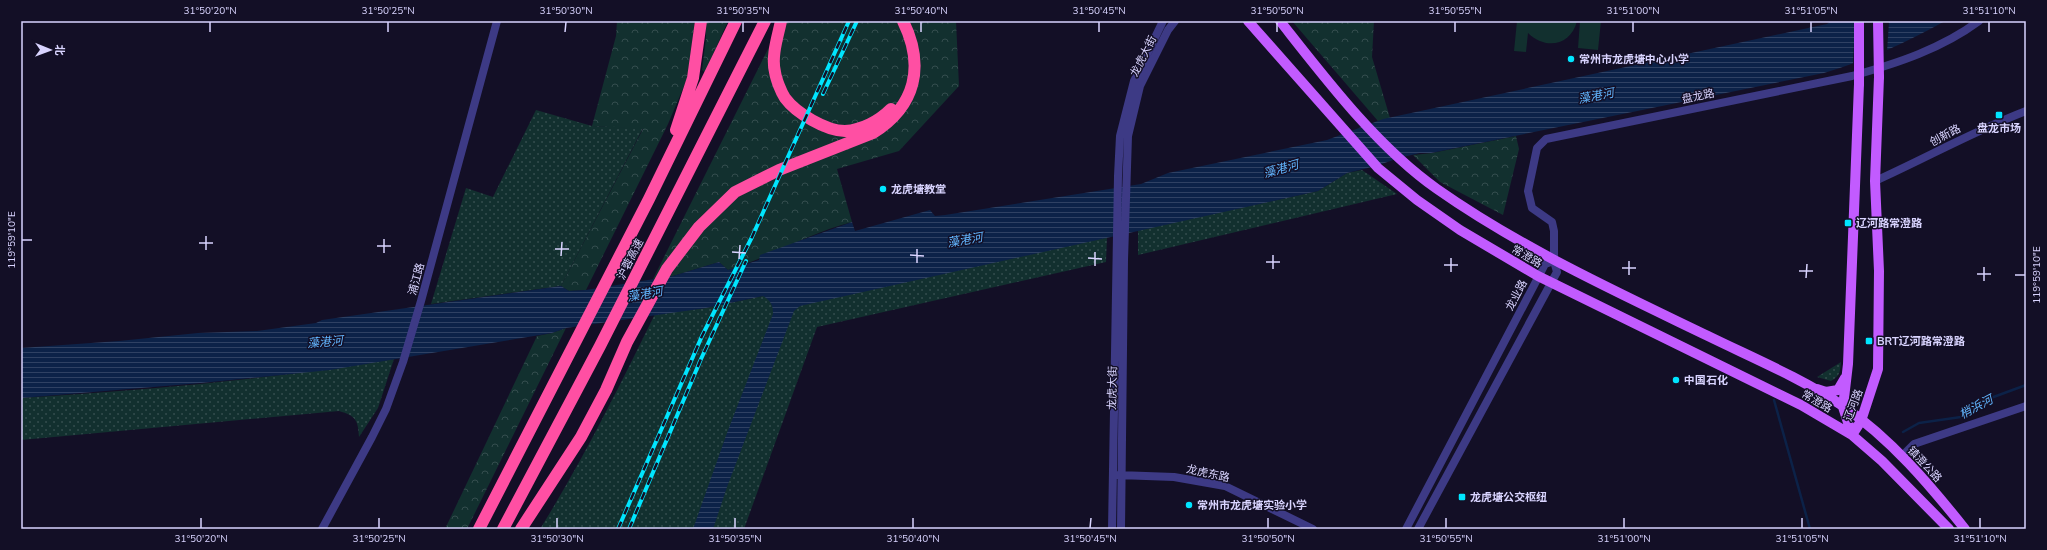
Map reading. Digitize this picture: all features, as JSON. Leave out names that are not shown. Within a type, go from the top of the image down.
[{"type":"highway","points":[[479,529],[573,349],[675,133],[693,78],[701,21]]},
{"type":"highway","name":"沪蓉高速","points":[[611,269],[736,21]]},
{"type":"highway","name":"沪蓉高速","points":[[503,529],[600,346],[765,21]]},
{"type":"highway","points":[[781,21],[776,48],[774,72],[785,98],[806,117],[828,128],[845,131],[868,125],[882,117],[893,107],[902,93],[907,80],[908,62],[906,46],[894,21]]},
{"type":"highway","points":[[521,529],[580,437],[606,390],[627,342],[667,269],[699,226],[735,192],[779,170],[859,140],[885,125],[895,116],[906,102],[915,76],[915,52],[903,21]]},
{"type":"main road","name":"常澄路","points":[[1248,21],[1378,168],[1417,200],[1460,230],[1538,276],[1801,405],[1852,435]]},
{"type":"main road","name":"常澄路","points":[[1280,21],[1324,77],[1364,122],[1402,160],[1435,188],[1475,214],[1554,261],[1810,386],[1844,407],[1861,421]]},
{"type":"main road","name":"辽河路","points":[[1852,435],[1844,407],[1848,364],[1859,84],[1859,21]]},
{"type":"main road","name":"辽河路","points":[[1852,435],[1861,421],[1878,369],[1879,271],[1875,181],[1878,21]]},
{"type":"main road","points":[[1810,386],[1826,392],[1838,390],[1844,383],[1848,364]]},
{"type":"main road","name":"镇澄公路","points":[[1861,421],[1902,456],[1940,498],[1965,529]]},
{"type":"main road","points":[[1852,435],[1888,467],[1949,529]]},
{"type":"street","name":"浦江路","points":[[322,529],[379,423],[403,362],[421,301],[496,21]]},
{"type":"street","name":"龙虎大街","points":[[1121,529],[1121,247],[1118,176],[1120,136],[1134,81],[1163,21]]},
{"type":"street","name":"龙虎大街","points":[[1112,529],[1121,247],[1127,174],[1128,136],[1140,86],[1168,30],[1175,21]]},
{"type":"street","name":"盘龙路","points":[[1554,261],[1554,231],[1552,222],[1532,208],[1528,191],[1537,148],[1546,139],[1852,76],[1897,63],[1957,37],[1979,21]]},
{"type":"street","name":"创新路","points":[[1875,181],[1928,157],[1968,135],[2026,112]]},
{"type":"street","name":"龙业路","points":[[1406,529],[1538,276],[1545,264],[1554,261]]},
{"type":"street","points":[[1418,529],[1463,443],[1552,283],[1557,272],[1554,261]]},
{"type":"street","points":[[1902,456],[1914,444],[2026,406]]},
{"type":"street","name":"龙虎东路","points":[[1114,475],[1174,477],[1226,486],[1313,529]]},
{"type":"green space","points":[[617,21],[695,21],[687,79],[668,124],[586,290],[569,291],[561,286],[643,129],[592,126],[616,36]]},
{"type":"green space","points":[[706,21],[728,21],[705,72],[702,70],[706,38]]},
{"type":"green space","points":[[782,21],[956,21],[959,86],[899,151],[837,169],[852,222],[820,232],[759,259],[728,270],[719,262],[673,276],[653,279]]},
{"type":"green space","points":[[1292,21],[1374,21],[1372,57],[1390,118],[1378,121]]},
{"type":"green space","points":[[1517,21],[1577,21],[1569,36],[1557,43],[1542,42],[1528,33],[1526,52],[1514,51]]},
{"type":"green space","points":[[1580,21],[1601,21],[1598,50],[1578,48]]},
{"type":"green space","points":[[536,110],[592,126],[643,128],[561,286],[431,304],[466,188],[493,197]]},
{"type":"green space","points":[[1516,136],[1519,149],[1503,215],[1440,182],[1413,155],[1432,153]]},
{"type":"green space","points":[[1362,170],[1397,194],[1138,255],[1138,230],[1318,191],[1347,173]]},
{"type":"green space","points":[[1107,237],[1106,262],[817,327],[744,529],[540,529],[586,450],[655,314],[706,308],[816,285],[819,301]]},
{"type":"green space","points":[[566,328],[467,529],[445,529],[537,336]]},
{"type":"green space","points":[[394,359],[378,408],[359,437],[358,426],[353,417],[339,411],[21,440],[21,398],[208,383]]},
{"type":"green space","points":[[1841,362],[1839,373],[1831,381],[1817,377]]},
{"type":"water","name":"藻港河","points":[[1831,21],[1945,21],[1916,37],[1886,50],[1824,73],[1431,153],[1420,153],[1347,173],[1318,191],[800,306],[794,311],[727,487],[713,529],[693,529],[727,433],[773,314],[771,304],[763,296],[706,308],[566,328],[552,333],[330,370],[201,383],[21,398],[21,348],[119,341],[198,333],[257,331],[316,323],[322,320],[561,286],[569,291],[586,290],[673,276],[719,262],[728,270],[759,260],[760,255],[852,222],[855,231],[930,210],[935,216],[945,215],[1141,184],[1168,173],[1327,140],[1383,119],[1827,24]]},
{"type":"pier","points":[[1855,21],[1889,21],[1887,52],[1853,66]]},
{"type":"waterway","name":"梢浜河","points":[[1903,432],[1919,423],[1961,417],[1980,402],[2026,385]]},
{"type":"waterway","points":[[1774,400],[1810,529]]},
{"type":"railway","points":[[618,529],[702,336],[752,237],[849,21]]},
{"type":"railway","points":[[823,94],[857,21]]},
{"type":"railway","points":[[629,529],[701,359],[746,261]]},
{"type":"place","name":"常州市龙虎塘中心小学","points":[[1571,59]]},
{"type":"place","name":"盘龙市场","points":[[1999,115]]},
{"type":"place","name":"龙虎塘教堂","points":[[883,189]]},
{"type":"place","name":"辽河路常澄路","points":[[1848,223]]},
{"type":"place","name":"BRT辽河路常澄路","points":[[1869,341]]},
{"type":"place","name":"中国石化","points":[[1676,380]]},
{"type":"place","name":"龙虎塘公交枢纽","points":[[1462,497]]},
{"type":"place","name":"常州市龙虎塘实验小学","points":[[1189,505]]}]
